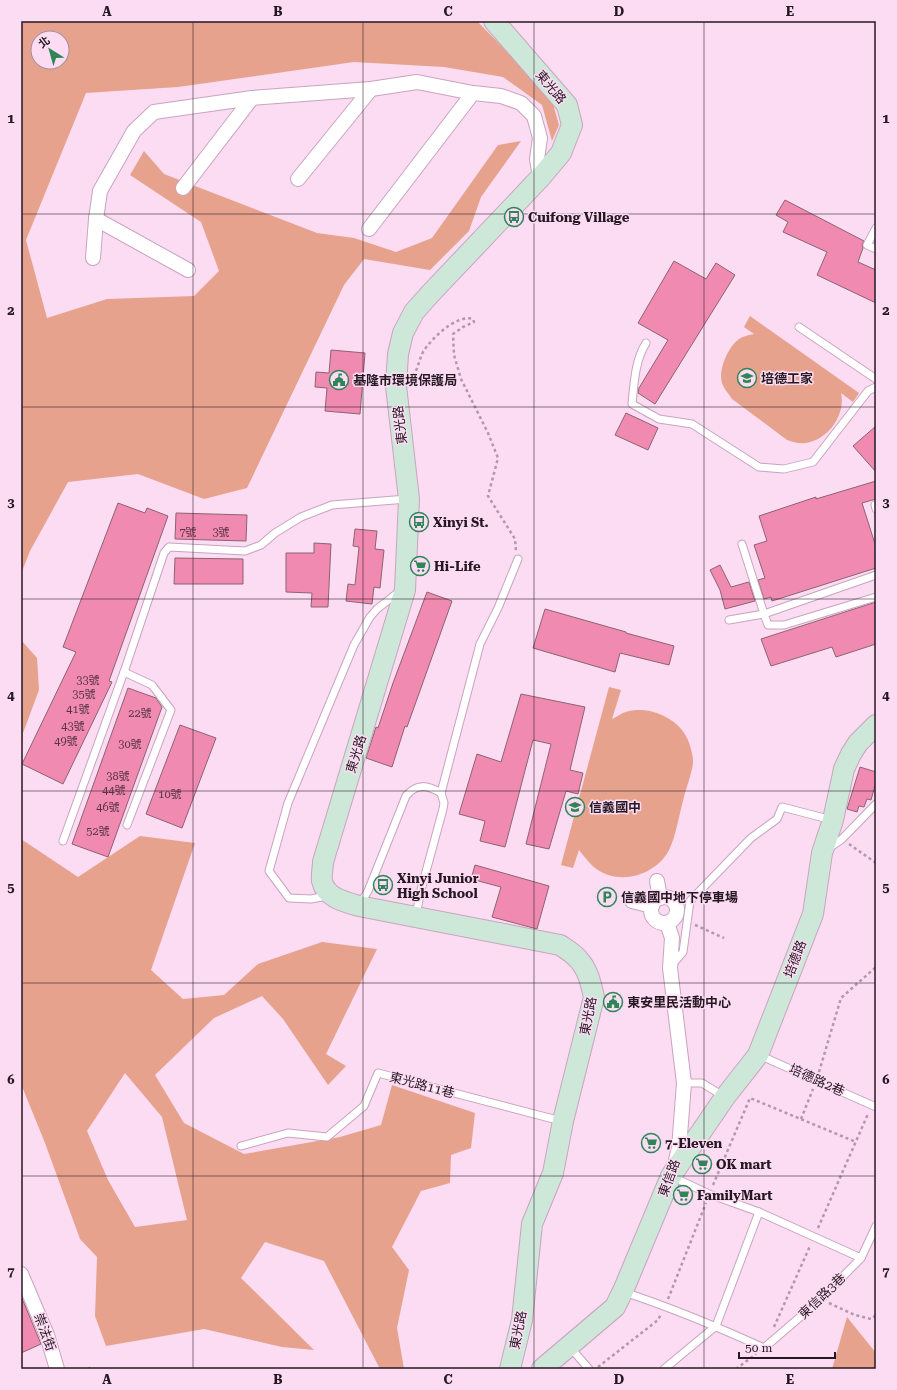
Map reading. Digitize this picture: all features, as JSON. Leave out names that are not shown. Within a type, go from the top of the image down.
[{"type":"street","name":"東光路","points":[[494,21],[567,105],[572,125],[561,153],[540,178],[414,312],[403,333],[398,354],[396,386],[409,498],[405,586],[323,862],[322,881],[331,895],[338,900],[359,906],[560,945],[578,958],[586,970],[594,997],[563,1121],[552,1173],[532,1224],[522,1320],[510,1369]]},
{"type":"street","points":[[93,258],[100,191],[134,131],[154,112],[252,98],[371,89],[416,82],[473,93],[501,96],[521,103],[534,116],[540,138],[537,159],[540,178]]},
{"type":"street","points":[[298,179],[371,89]]},
{"type":"street","points":[[369,229],[473,93]]},
{"type":"street","points":[[183,188],[252,98]]},
{"type":"street","points":[[96,219],[188,270]]},
{"type":"street","name":"培德路","points":[[671,1176],[725,1097],[758,1054],[813,914],[822,853],[833,820],[844,769],[858,743],[876,725]]},
{"type":"street","points":[[656,902],[657,881]]},
{"type":"street","points":[[664,897],[672,900],[676,907],[676,915],[674,918],[667,923],[659,922],[653,917],[651,910],[656,902],[664,897]]},
{"type":"street","points":[[632,901],[656,902]]},
{"type":"street","name":"東信路","points":[[542,1369],[615,1307],[671,1176],[679,1148],[684,1083],[670,968],[672,938],[667,923]]},
{"type":"street","name":"崇法街","points":[[21,1274],[47,1335],[57,1369]]},
{"type":"lane","points":[[876,228],[867,245],[876,249]]},
{"type":"lane","points":[[799,327],[876,379]]},
{"type":"lane","points":[[646,344],[641,351],[634,379],[632,404],[658,419],[692,424],[759,467],[784,469],[813,462],[868,391],[876,387]]},
{"type":"lane","points":[[63,841],[124,672],[164,553],[168,547],[245,551],[261,545],[275,533],[301,518],[332,505],[409,498]]},
{"type":"lane","points":[[742,544],[768,625],[784,625],[876,597]]},
{"type":"lane","points":[[415,916],[443,809],[444,803],[441,793],[480,644],[498,608],[518,559]]},
{"type":"lane","points":[[728,620],[764,614],[876,576]]},
{"type":"lane","points":[[331,895],[311,899],[289,898],[269,871],[288,803],[354,645],[370,617],[377,609],[405,586]]},
{"type":"lane","points":[[124,672],[152,686],[171,710],[127,825]]},
{"type":"lane","points":[[359,906],[368,891],[406,796],[411,790],[417,787],[430,787],[441,793]]},
{"type":"lane","points":[[822,853],[842,839],[876,804]]},
{"type":"lane","points":[[670,968],[683,952],[690,901],[751,838],[777,819],[782,806],[833,820]]},
{"type":"lane","name":"培德路2巷","points":[[758,1054],[874,1106]]},
{"type":"lane","name":"東光路11巷","points":[[241,1146],[288,1133],[327,1137],[364,1106],[378,1073],[563,1121]]},
{"type":"lane","points":[[684,1083],[702,1083],[725,1097]]},
{"type":"lane","points":[[671,1176],[709,1194],[759,1212],[861,1258]]},
{"type":"lane","points":[[664,1369],[716,1326],[759,1212]]},
{"type":"lane","name":"東信路3巷","points":[[764,1348],[821,1299],[861,1258],[876,1226]]},
{"type":"lane","points":[[623,1291],[716,1326],[764,1348]]},
{"type":"lane","points":[[569,1346],[589,1369]]},
{"type":"path","points":[[396,386],[414,375],[424,352],[438,335],[453,322],[459,319],[468,317],[472,318],[474,322],[462,327],[453,334],[454,355],[461,379],[488,433],[498,458],[488,496],[515,539],[518,559]]},
{"type":"path","points":[[842,839],[876,863]]},
{"type":"path","points":[[687,921],[724,938]]},
{"type":"path","points":[[801,1119],[817,1080],[841,998],[876,967]]},
{"type":"path","points":[[596,1369],[658,1320],[750,1098],[856,1142]]},
{"type":"path","name":"東信路3巷","points":[[764,1348],[856,1142],[874,1106]]},
{"type":"path","points":[[821,1299],[855,1315],[871,1319],[876,1315]]},
{"type":"path","points":[[736,1369],[764,1348]]},
{"type":"path","points":[[88,1369],[95,1369]]},
{"type":"shaded area","points":[[21,21],[477,21],[551,97],[559,125],[552,141],[542,105],[503,77],[444,67],[354,62],[178,87],[86,93],[26,240],[47,318],[107,299],[194,296],[219,271],[201,222],[130,175],[144,151],[164,174],[317,233],[354,238],[396,252],[432,238],[498,145],[521,141],[481,197],[469,231],[430,270],[364,259],[344,285],[247,488],[204,499],[138,474],[68,482],[30,551],[21,574]]},
{"type":"shaded area","points":[[750,316],[859,393],[853,402],[841,393],[841,410],[838,418],[828,432],[814,441],[796,443],[787,440],[732,399],[724,387],[721,372],[731,347],[739,339],[754,334],[744,327]]},
{"type":"shaded area","points":[[21,640],[37,658],[39,690],[23,733],[21,762]]},
{"type":"shaded area","points":[[609,687],[621,690],[612,719],[633,710],[648,711],[663,715],[676,724],[686,735],[693,760],[691,774],[670,848],[657,865],[648,871],[628,877],[607,875],[595,868],[579,850],[573,868],[561,865]]},
{"type":"shaded area","points":[[140,836],[195,843],[151,970],[183,999],[224,995],[258,964],[322,942],[377,949],[326,1054],[346,1066],[328,1085],[283,1019],[262,996],[214,1018],[155,1075],[184,1123],[244,1154],[340,1137],[381,1125],[392,1085],[475,1113],[471,1148],[451,1155],[450,1183],[421,1191],[392,1247],[409,1270],[397,1328],[404,1369],[380,1369],[324,1261],[265,1242],[241,1278],[314,1350],[282,1347],[204,1329],[106,1346],[95,1316],[97,1257],[80,1239],[45,1143],[21,1084],[21,839],[78,877]],"holes":[[[125,1073],[162,1117],[187,1220],[135,1227],[108,1180],[87,1131]]]},
{"type":"shaded area","points":[[847,1317],[876,1353],[876,1369],[832,1369]]},
{"type":"building","points":[[785,200],[864,241],[858,262],[876,270],[876,303],[817,275],[827,252],[783,232],[788,222],[776,215]]},
{"type":"building","points":[[674,261],[706,279],[716,263],[735,275],[655,404],[638,393],[639,388],[668,340],[638,323]]},
{"type":"building","name":"基隆市環境保護局","points":[[331,350],[365,353],[360,414],[325,411],[327,388],[315,387],[316,372],[329,373]]},
{"type":"building","points":[[626,413],[658,428],[648,450],[615,435]]},
{"type":"building","points":[[876,426],[876,472],[853,446]]},
{"type":"building","points":[[876,481],[876,499],[862,503],[876,547],[876,568],[772,601],[771,597],[764,599],[758,580],[765,578],[754,545],[767,541],[759,516],[816,497],[816,499]]},
{"type":"building","points":[[118,503],[145,513],[147,508],[168,516],[109,681],[112,682],[63,784],[22,764],[76,652],[63,647]]},
{"type":"building","points":[[176,513],[247,515],[246,541],[175,539]]},
{"type":"building","points":[[355,529],[377,531],[375,549],[384,550],[380,588],[374,587],[372,604],[346,601],[348,584],[355,585],[359,547],[353,546]]},
{"type":"building","points":[[314,543],[331,544],[328,607],[311,607],[312,593],[286,592],[286,553],[314,553]]},
{"type":"building","points":[[175,558],[243,559],[243,584],[174,584]]},
{"type":"building","points":[[720,565],[731,587],[749,582],[755,601],[725,609],[720,590],[710,570]]},
{"type":"building","points":[[427,592],[452,601],[407,727],[405,726],[392,767],[366,758],[376,727],[378,728]]},
{"type":"building","points":[[876,602],[876,644],[836,657],[832,647],[771,666],[761,639]]},
{"type":"building","points":[[545,609],[674,646],[669,665],[620,653],[615,672],[533,648]]},
{"type":"building","points":[[128,688],[156,698],[162,707],[108,857],[72,844]]},
{"type":"building","points":[[521,694],[585,707],[570,770],[583,773],[578,794],[566,791],[549,849],[526,844],[551,744],[533,740],[505,847],[480,841],[485,821],[459,814],[477,754],[501,762]]},
{"type":"building","points":[[180,725],[216,738],[182,828],[146,814]]},
{"type":"building","points":[[860,767],[876,772],[876,782],[871,800],[867,799],[864,807],[859,806],[857,812],[847,809]]},
{"type":"building","points":[[475,865],[549,886],[537,929],[492,917],[501,887],[471,879]]},
{"type":"building","points":[[21,1296],[41,1344],[21,1353]]},
{"type":"place","name":"Cuifong Village","points":[[514,217]]},
{"type":"place","name":"培德工家","points":[[747,378]]},
{"type":"place","name":"基隆市環境保護局","points":[[339,380]]},
{"type":"place","name":"Xinyi St.","points":[[419,522]]},
{"type":"place","name":"Hi-Life","points":[[420,566]]},
{"type":"place","name":"信義國中","points":[[575,807]]},
{"type":"place","name":"Xinyi Junior High School","points":[[383,885]]},
{"type":"place","name":"信義國中地下停車場","points":[[607,897]]},
{"type":"place","name":"東安里民活動中心","points":[[613,1002]]},
{"type":"place","name":"7-Eleven","points":[[651,1143]]},
{"type":"place","name":"OK mart","points":[[702,1164]]},
{"type":"place","name":"FamilyMart","points":[[683,1195]]}]
